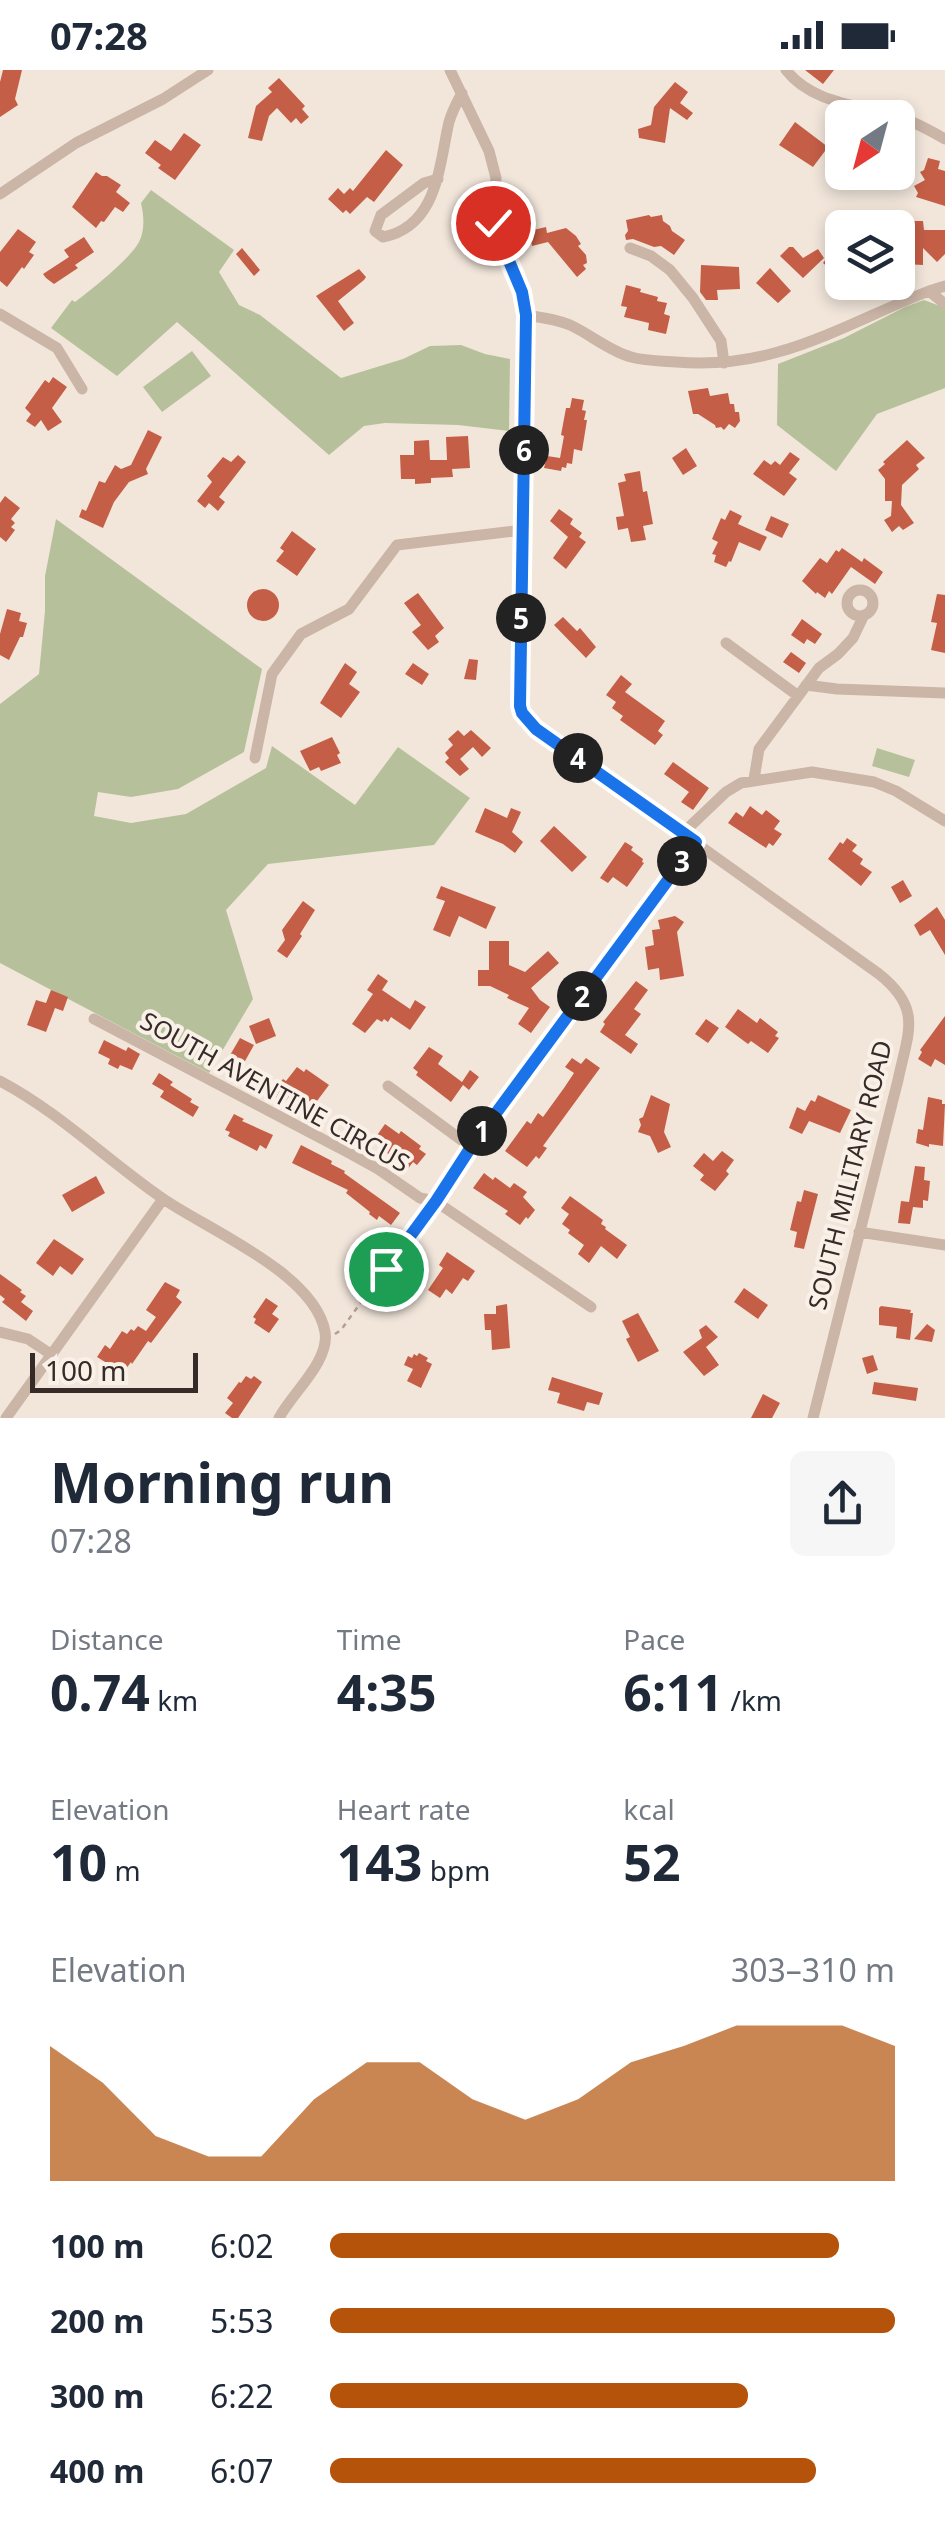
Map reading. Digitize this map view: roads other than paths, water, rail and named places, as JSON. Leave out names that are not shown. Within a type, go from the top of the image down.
[{"type":"street","points":[[0,194],[76,143],[164,99],[208,70]]},
{"type":"street","name":"SOUTH MILITARY ROAD","points":[[450,70],[494,166],[493,223],[522,292],[526,315],[522,713],[536,729],[879,974],[898,990],[905,1002],[908,1030],[813,1418]]},
{"type":"street","points":[[786,70],[804,88],[822,96],[904,119],[945,139]]},
{"type":"street","points":[[438,179],[424,184],[381,215],[375,231],[383,237],[396,234],[418,218],[438,179],[442,168],[450,118],[462,93]]},
{"type":"street","points":[[630,248],[651,256],[670,270],[694,298],[721,341],[724,363]]},
{"type":"street","points":[[526,315],[571,325],[625,355],[724,363],[797,348],[945,286]]},
{"type":"street","points":[[929,291],[945,304]]},
{"type":"street","points":[[0,314],[57,348],[82,389]]},
{"type":"street","points":[[255,758],[272,674],[301,634],[349,609],[398,545],[523,530]]},
{"type":"street","points":[[754,779],[759,749],[820,668],[853,638],[864,616]]},
{"type":"street","points":[[726,643],[802,690],[945,692]]},
{"type":"street","points":[[684,833],[726,792],[742,783],[812,772],[874,782],[945,821]]},
{"type":"street","points":[[436,1201],[471,1147],[696,842]]},
{"type":"street","name":"SOUTH AVENTINE CIRCUS","points":[[94,1019],[349,1152],[420,1198],[436,1201],[590,1307]]},
{"type":"street","points":[[0,1081],[71,1128],[164,1199],[239,1243],[308,1300],[320,1317],[326,1340],[316,1364],[278,1418]]},
{"type":"street","points":[[388,1086],[471,1147]]},
{"type":"street","points":[[6,1418],[164,1199]]},
{"type":"street","points":[[859,1232],[945,1245]]},
{"type":"street","points":[[0,1332],[28,1339],[52,1355]]}]
